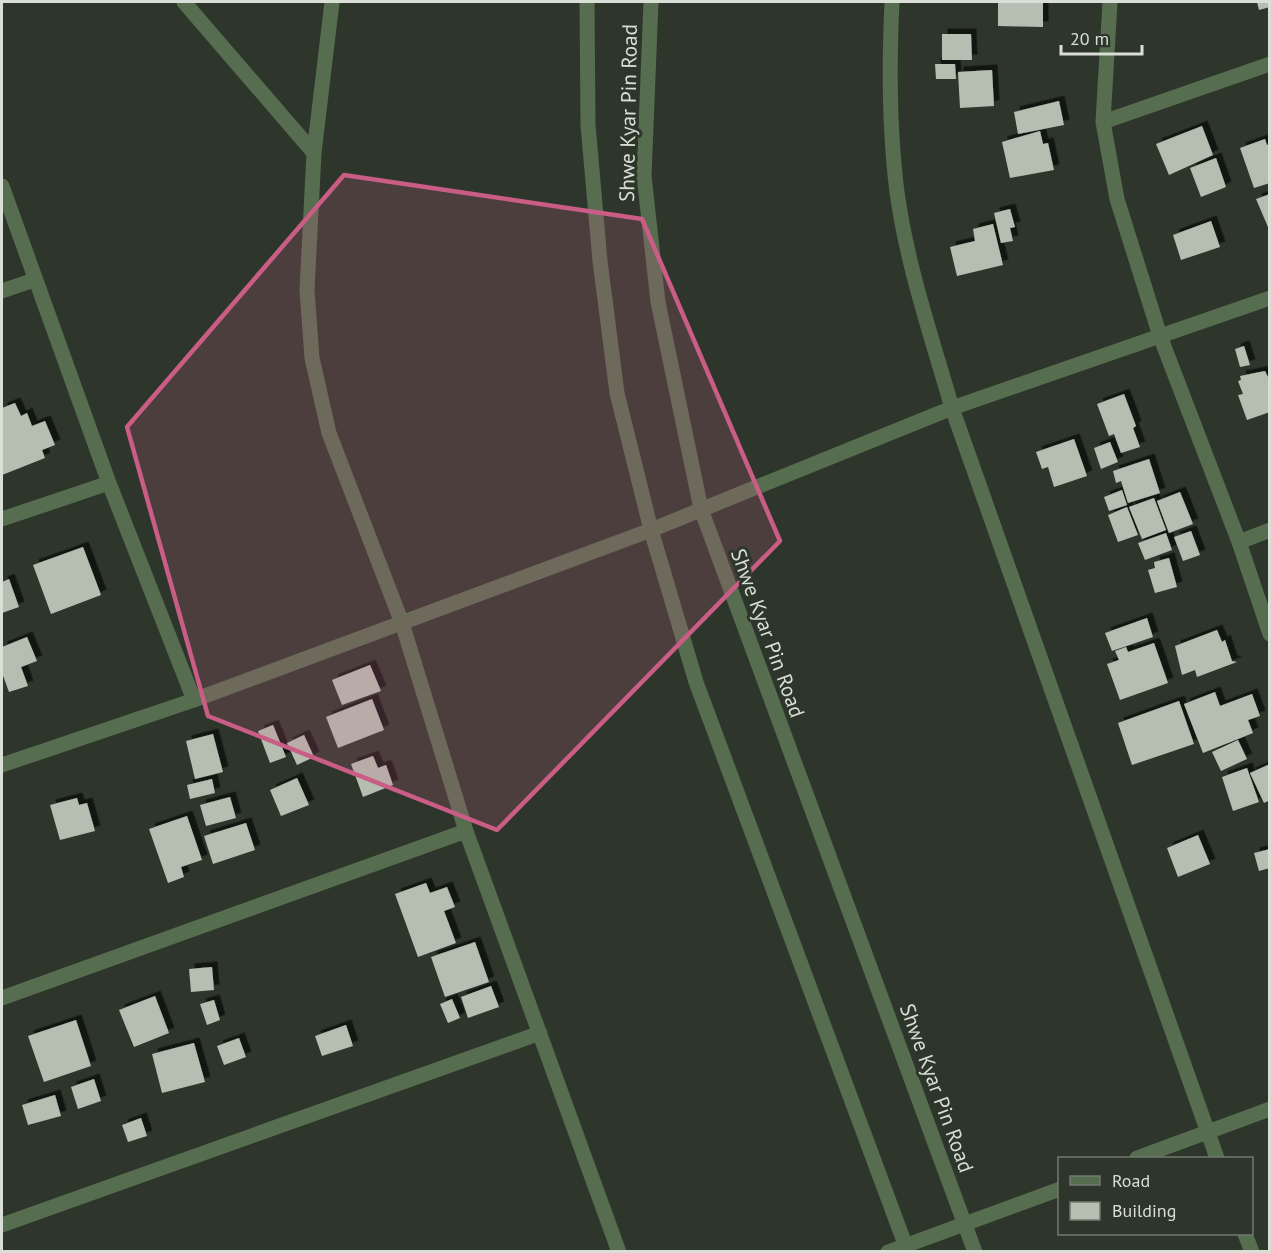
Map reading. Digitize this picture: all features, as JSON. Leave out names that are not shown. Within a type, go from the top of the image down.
[{"type":"street","points":[[184,2],[314,153]]},
{"type":"street","points":[[332,2],[314,153],[307,290],[312,358],[328,433],[402,623],[466,831],[619,1251]]},
{"type":"street","name":"Shwe Kyar Pin Road","points":[[587,2],[588,125],[600,261],[617,393],[651,530],[696,682],[907,1249]]},
{"type":"street","name":"Shwe Kyar Pin Road","points":[[651,2],[644,176],[658,302],[701,509],[975,1251]]},
{"type":"street","points":[[892,2],[888,78],[897,193],[918,290],[952,408],[1217,1157]]},
{"type":"street","points":[[1110,2],[1103,122],[1117,199],[1160,336],[1239,542],[1269,634]]},
{"type":"street","points":[[1103,122],[1269,64]]},
{"type":"street","points":[[2,186],[109,483],[194,700]]},
{"type":"street","points":[[2,291],[34,280]]},
{"type":"street","points":[[2,765],[194,700],[651,530],[952,408],[1269,298]]},
{"type":"street","points":[[2,519],[109,483]]},
{"type":"street","points":[[1239,542],[1269,530]]},
{"type":"street","points":[[2,998],[466,831]]},
{"type":"street","points":[[2,1225],[540,1033]]},
{"type":"street","points":[[1140,1157],[1269,1109]]},
{"type":"street","points":[[888,1251],[907,1249],[1058,1189]]},
{"type":"street","points":[[1246,1235],[1252,1251]]},
{"type":"highlighted area","points":[[344,175],[642,219],[780,541],[497,830],[208,716],[127,427]]},
{"type":"building","points":[[998,2],[1043,2],[1043,27],[998,26]]},
{"type":"building","points":[[1257,2],[1270,2],[1270,7],[1259,10]]},
{"type":"building","points":[[942,34],[971,34],[972,60],[942,60]]},
{"type":"building","points":[[935,64],[955,64],[956,79],[936,79]]},
{"type":"building","points":[[992,70],[994,106],[960,108],[958,72]]},
{"type":"building","points":[[1059,101],[1064,125],[1018,134],[1014,112]]},
{"type":"building","points":[[1202,126],[1213,155],[1169,175],[1156,144]]},
{"type":"building","points":[[1040,131],[1043,144],[1048,143],[1054,170],[1010,178],[1002,142]]},
{"type":"building","points":[[1265,139],[1267,145],[1270,144],[1270,183],[1254,188],[1240,148]]},
{"type":"building","points":[[1216,158],[1226,187],[1201,197],[1190,168]]},
{"type":"building","points":[[1270,194],[1270,227],[1268,227],[1256,199]]},
{"type":"building","points":[[1010,209],[1015,227],[1010,228],[1013,241],[1001,243],[994,213]]},
{"type":"building","points":[[1211,221],[1220,247],[1181,260],[1173,235]]},
{"type":"building","points":[[993,224],[1003,265],[957,276],[950,247],[975,241],[973,229]]},
{"type":"building","points":[[1244,346],[1250,365],[1240,367],[1235,349]]},
{"type":"building","points":[[1265,371],[1270,381],[1270,412],[1247,420],[1238,395],[1243,394],[1238,381],[1241,380],[1240,376]]},
{"type":"building","points":[[1124,394],[1136,426],[1133,428],[1140,447],[1121,453],[1114,434],[1109,436],[1097,404]]},
{"type":"building","points":[[15,403],[21,416],[27,413],[32,426],[45,421],[55,445],[42,450],[45,458],[2,475],[2,408]]},
{"type":"building","points":[[1074,439],[1087,476],[1054,487],[1048,467],[1042,469],[1036,452]]},
{"type":"building","points":[[1110,442],[1118,462],[1101,469],[1094,448]]},
{"type":"building","points":[[1149,459],[1160,493],[1128,503],[1121,481],[1116,483],[1113,471]]},
{"type":"building","points":[[1122,490],[1127,505],[1109,511],[1104,497]]},
{"type":"building","points":[[1180,492],[1193,524],[1169,533],[1157,501]]},
{"type":"building","points":[[1154,498],[1166,530],[1142,539],[1129,507]]},
{"type":"building","points":[[1127,507],[1138,535],[1118,542],[1108,515]]},
{"type":"building","points":[[1191,531],[1200,555],[1183,561],[1174,537]]},
{"type":"building","points":[[1166,533],[1172,550],[1145,560],[1138,543]]},
{"type":"building","points":[[83,547],[101,595],[51,614],[33,565]]},
{"type":"building","points":[[1169,558],[1177,587],[1155,593],[1148,570],[1155,568],[1154,562]]},
{"type":"building","points":[[9,579],[19,607],[2,613],[2,582]]},
{"type":"building","points":[[1147,618],[1153,637],[1112,651],[1105,633]]},
{"type":"building","points":[[1217,630],[1222,642],[1225,640],[1232,661],[1237,662],[1197,677],[1195,670],[1182,675],[1175,646]]},
{"type":"building","points":[[27,637],[37,661],[21,667],[28,686],[9,692],[2,673],[2,647]]},
{"type":"building","points":[[1154,643],[1168,683],[1120,700],[1107,664],[1119,660],[1115,651],[1126,647],[1128,652]]},
{"type":"building","points":[[370,665],[381,691],[342,705],[332,680]]},
{"type":"building","points":[[1215,692],[1220,706],[1252,694],[1260,716],[1248,720],[1253,733],[1203,753],[1184,704]]},
{"type":"building","points":[[372,699],[384,730],[338,748],[326,717]]},
{"type":"building","points":[[1179,701],[1194,744],[1132,765],[1118,723]]},
{"type":"building","points":[[273,725],[286,757],[270,763],[258,731]]},
{"type":"building","points":[[213,734],[223,772],[195,779],[186,741]]},
{"type":"building","points":[[304,735],[314,757],[297,765],[287,743]]},
{"type":"building","points":[[1238,740],[1247,759],[1221,771],[1212,752]]},
{"type":"building","points":[[373,756],[378,768],[386,765],[393,785],[363,797],[351,764]]},
{"type":"building","points":[[1270,764],[1270,800],[1264,803],[1250,773]]},
{"type":"building","points":[[1247,768],[1259,802],[1233,811],[1222,777]]},
{"type":"building","points":[[297,778],[309,805],[281,816],[270,790]]},
{"type":"building","points":[[212,779],[215,793],[190,799],[187,785]]},
{"type":"building","points":[[230,797],[236,818],[206,826],[200,805]]},
{"type":"building","points":[[77,798],[79,805],[87,803],[95,831],[60,840],[50,805]]},
{"type":"building","points":[[187,816],[202,860],[181,867],[184,877],[168,883],[149,829]]},
{"type":"building","points":[[246,823],[255,850],[213,864],[204,836]]},
{"type":"building","points":[[1198,835],[1210,864],[1178,877],[1167,848]]},
{"type":"building","points":[[1270,849],[1270,868],[1259,871],[1254,853]]},
{"type":"building","points":[[426,883],[430,893],[447,887],[455,907],[444,911],[456,943],[418,957],[395,894]]},
{"type":"building","points":[[475,942],[489,982],[445,997],[431,957]]},
{"type":"building","points":[[212,967],[214,990],[191,992],[189,969]]},
{"type":"building","points":[[491,986],[499,1007],[468,1018],[461,997]]},
{"type":"building","points":[[155,996],[169,1033],[134,1047],[119,1010]]},
{"type":"building","points":[[452,999],[460,1018],[448,1023],[440,1004]]},
{"type":"building","points":[[214,1000],[220,1020],[207,1025],[200,1004]]},
{"type":"building","points":[[76,1020],[91,1066],[44,1082],[28,1036]]},
{"type":"building","points":[[346,1025],[353,1046],[322,1056],[315,1036]]},
{"type":"building","points":[[239,1038],[246,1057],[224,1065],[217,1046]]},
{"type":"building","points":[[194,1043],[205,1082],[162,1093],[152,1054]]},
{"type":"building","points":[[94,1079],[101,1101],[78,1109],[71,1087]]},
{"type":"building","points":[[55,1095],[61,1116],[28,1125],[22,1105]]},
{"type":"building","points":[[141,1118],[147,1136],[128,1142],[122,1125]]}]
